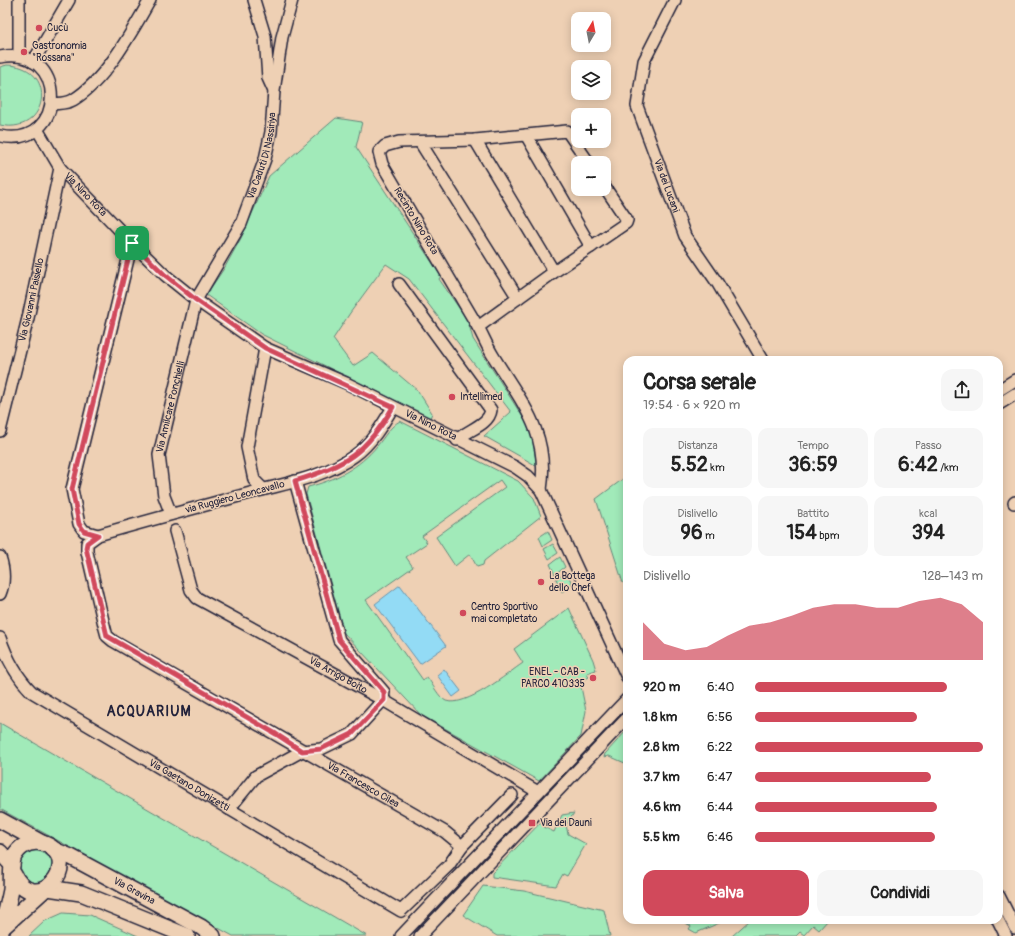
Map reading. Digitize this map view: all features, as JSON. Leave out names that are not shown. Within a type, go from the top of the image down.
[{"type":"main road","name":"Via Gravina","points":[[0,820],[201,927],[213,936]]},
{"type":"main road","points":[[26,844],[48,846],[58,856],[60,870],[54,883],[1,932],[10,891],[14,856],[26,844]]},
{"type":"main road","points":[[0,852],[12,869],[17,881],[24,887],[31,890],[46,889]]},
{"type":"main road","name":"Via Gravina","points":[[46,889],[81,893],[187,936]]},
{"type":"street","points":[[19,0],[19,56]]},
{"type":"street","points":[[33,62],[70,0]]},
{"type":"street","points":[[52,104],[66,103],[73,100],[104,72],[150,0]]},
{"type":"street","points":[[254,0],[265,36],[268,78],[274,91]]},
{"type":"street","name":"Via Caduti Di Nassiriya","points":[[196,300],[241,224],[257,184],[271,132],[274,91],[282,37],[292,0]]},
{"type":"street","name":"Via dei Lucani","points":[[675,0],[644,61],[637,106],[685,236],[718,284],[761,356]]},
{"type":"street","points":[[0,57],[19,56],[33,62],[47,76],[51,89],[52,104],[46,118],[37,129],[24,136],[10,138],[0,136]]},
{"type":"street","name":"Via Nino Rota","points":[[37,129],[60,168],[132,243],[165,275],[196,300],[265,348],[393,407],[457,440],[515,467],[528,476],[540,490],[623,668]]},
{"type":"street","name":"Recinto Nino Rota","points":[[540,490],[543,475],[537,431],[528,409],[492,354],[478,327],[382,164],[379,152],[385,146],[399,142],[475,140],[567,131],[584,156]]},
{"type":"street","points":[[526,135],[591,247]]},
{"type":"street","points":[[475,140],[554,272]]},
{"type":"street","points":[[420,142],[518,298]]},
{"type":"street","name":"Via Giovanni Paisiello","points":[[0,431],[28,318],[60,168]]},
{"type":"street","points":[[478,327],[554,272],[626,223],[627,220],[611,196]]},
{"type":"street","points":[[98,535],[84,531],[79,524],[72,489],[132,243]]},
{"type":"street","points":[[399,284],[491,410],[490,416],[484,422],[462,434],[457,440]]},
{"type":"street","name":"Via Amilcare Ponchielli","points":[[171,514],[164,496],[159,455],[196,300]]},
{"type":"street","points":[[263,489],[254,480],[247,447],[265,348]]},
{"type":"street","points":[[1003,388],[1015,380]]},
{"type":"street","points":[[1003,402],[1015,394]]},
{"type":"street","name":"via Ruggiero Leoncavallo","points":[[98,535],[295,481],[333,468],[354,456],[382,426],[393,407]]},
{"type":"street","points":[[229,810],[256,776],[302,751],[321,749],[352,734],[384,700],[384,692],[339,640],[295,481]]},
{"type":"street","name":"Via Arrigo Boito","points":[[175,531],[191,590],[197,598],[384,700],[538,792]]},
{"type":"street","name":"Via Francesco Cilea","points":[[98,535],[87,543],[86,548],[107,636],[276,734],[302,751],[445,832],[462,846]]},
{"type":"street","points":[[0,556],[3,571],[3,583],[0,594]]},
{"type":"street","name":"Via Gaetano Donizetti","points":[[0,638],[6,657],[21,681],[32,692],[401,911],[449,865],[462,846]]},
{"type":"street","points":[[401,936],[623,703]]},
{"type":"street","points":[[420,936],[537,810],[623,722]]},
{"type":"street","points":[[462,846],[512,795]]},
{"type":"street","points":[[528,803],[537,810]]},
{"type":"street","points":[[1003,904],[1015,928]]},
{"type":"street","points":[[1000,924],[1006,936]]},
{"type":"green space","points":[[7,65],[24,68],[35,76],[41,87],[41,100],[37,111],[29,120],[17,126],[0,125],[0,67]]},
{"type":"green space","points":[[336,118],[362,122],[356,147],[441,276],[439,279],[468,321],[473,339],[531,430],[537,466],[484,436],[511,412],[409,279],[386,264],[333,339],[353,366],[373,353],[418,391],[432,413],[430,418],[261,334],[206,295],[225,267],[241,238],[269,176]]},
{"type":"green space","points":[[400,421],[518,481],[534,498],[541,516],[484,561],[483,565],[477,567],[470,554],[455,566],[436,537],[505,487],[500,480],[422,536],[427,543],[406,557],[413,567],[366,600],[423,680],[427,677],[443,699],[454,702],[475,695],[523,663],[514,649],[569,608],[593,660],[596,670],[587,673],[589,677],[580,682],[586,711],[581,736],[539,781],[421,715],[344,633],[306,494],[308,487],[337,477],[362,461],[377,446],[390,429]]},
{"type":"green space","points":[[623,479],[623,583],[596,499]]},
{"type":"green space","points":[[548,531],[552,540],[543,546],[539,537]]},
{"type":"green space","points":[[553,544],[558,553],[549,559],[544,549]]},
{"type":"green space","points":[[560,557],[565,567],[555,575],[550,564]]},
{"type":"green space","points":[[567,572],[572,584],[562,592],[556,579]]},
{"type":"green space","points":[[0,723],[367,936],[233,936],[0,809]]},
{"type":"green space","points":[[623,734],[623,762],[609,756],[604,757]]},
{"type":"green space","points":[[574,813],[566,825],[568,834],[586,844],[567,876],[563,874],[556,886],[492,877],[492,873],[543,820],[547,822],[544,827],[554,832],[562,815]]},
{"type":"green space","points":[[33,849],[39,849],[48,854],[52,860],[52,872],[48,878],[39,883],[33,883],[24,878],[19,869],[19,863],[24,854]]},
{"type":"green space","points":[[483,886],[524,891],[604,910],[610,936],[497,936],[463,915]]},
{"type":"green space","points":[[63,913],[90,915],[138,936],[29,936],[45,921]]},
{"type":"green space","points":[[687,924],[717,924],[696,933],[689,929],[691,926]]},
{"type":"green space","points":[[746,924],[824,924],[819,930],[813,925],[804,935],[800,932],[796,936],[732,936]]},
{"type":"water","points":[[400,585],[446,646],[420,664],[375,604]]},
{"type":"water","points":[[444,669],[461,691],[453,697],[437,675]]},
{"type":"place","name":"Cucù","points":[[39,28]]},
{"type":"place","name":"Gastronomia \"Rossana\"","points":[[24,52]]},
{"type":"place","name":"Intellimed","points":[[452,397]]},
{"type":"place","name":"La Bottega dello Chef","points":[[541,582]]},
{"type":"place","name":"Centro Sportivo mai completato","points":[[463,613]]},
{"type":"place","name":"ENEL - CAB - PARCO 410335","points":[[593,678]]},
{"type":"place","name":"Via dei Dauni","points":[[532,823]]},
{"type":"district","name":"ACQUARIUM","points":[[149,711]]},
{"type":"route","points":[[132,243],[165,275],[196,300],[265,348],[346,383],[393,407],[382,426],[354,456],[333,468],[295,481],[339,640],[384,692],[384,700],[352,734],[321,749],[302,751],[276,734],[113,641],[107,636],[86,548],[87,543],[98,535],[90,534],[84,531],[79,524],[72,489],[132,243]]}]
